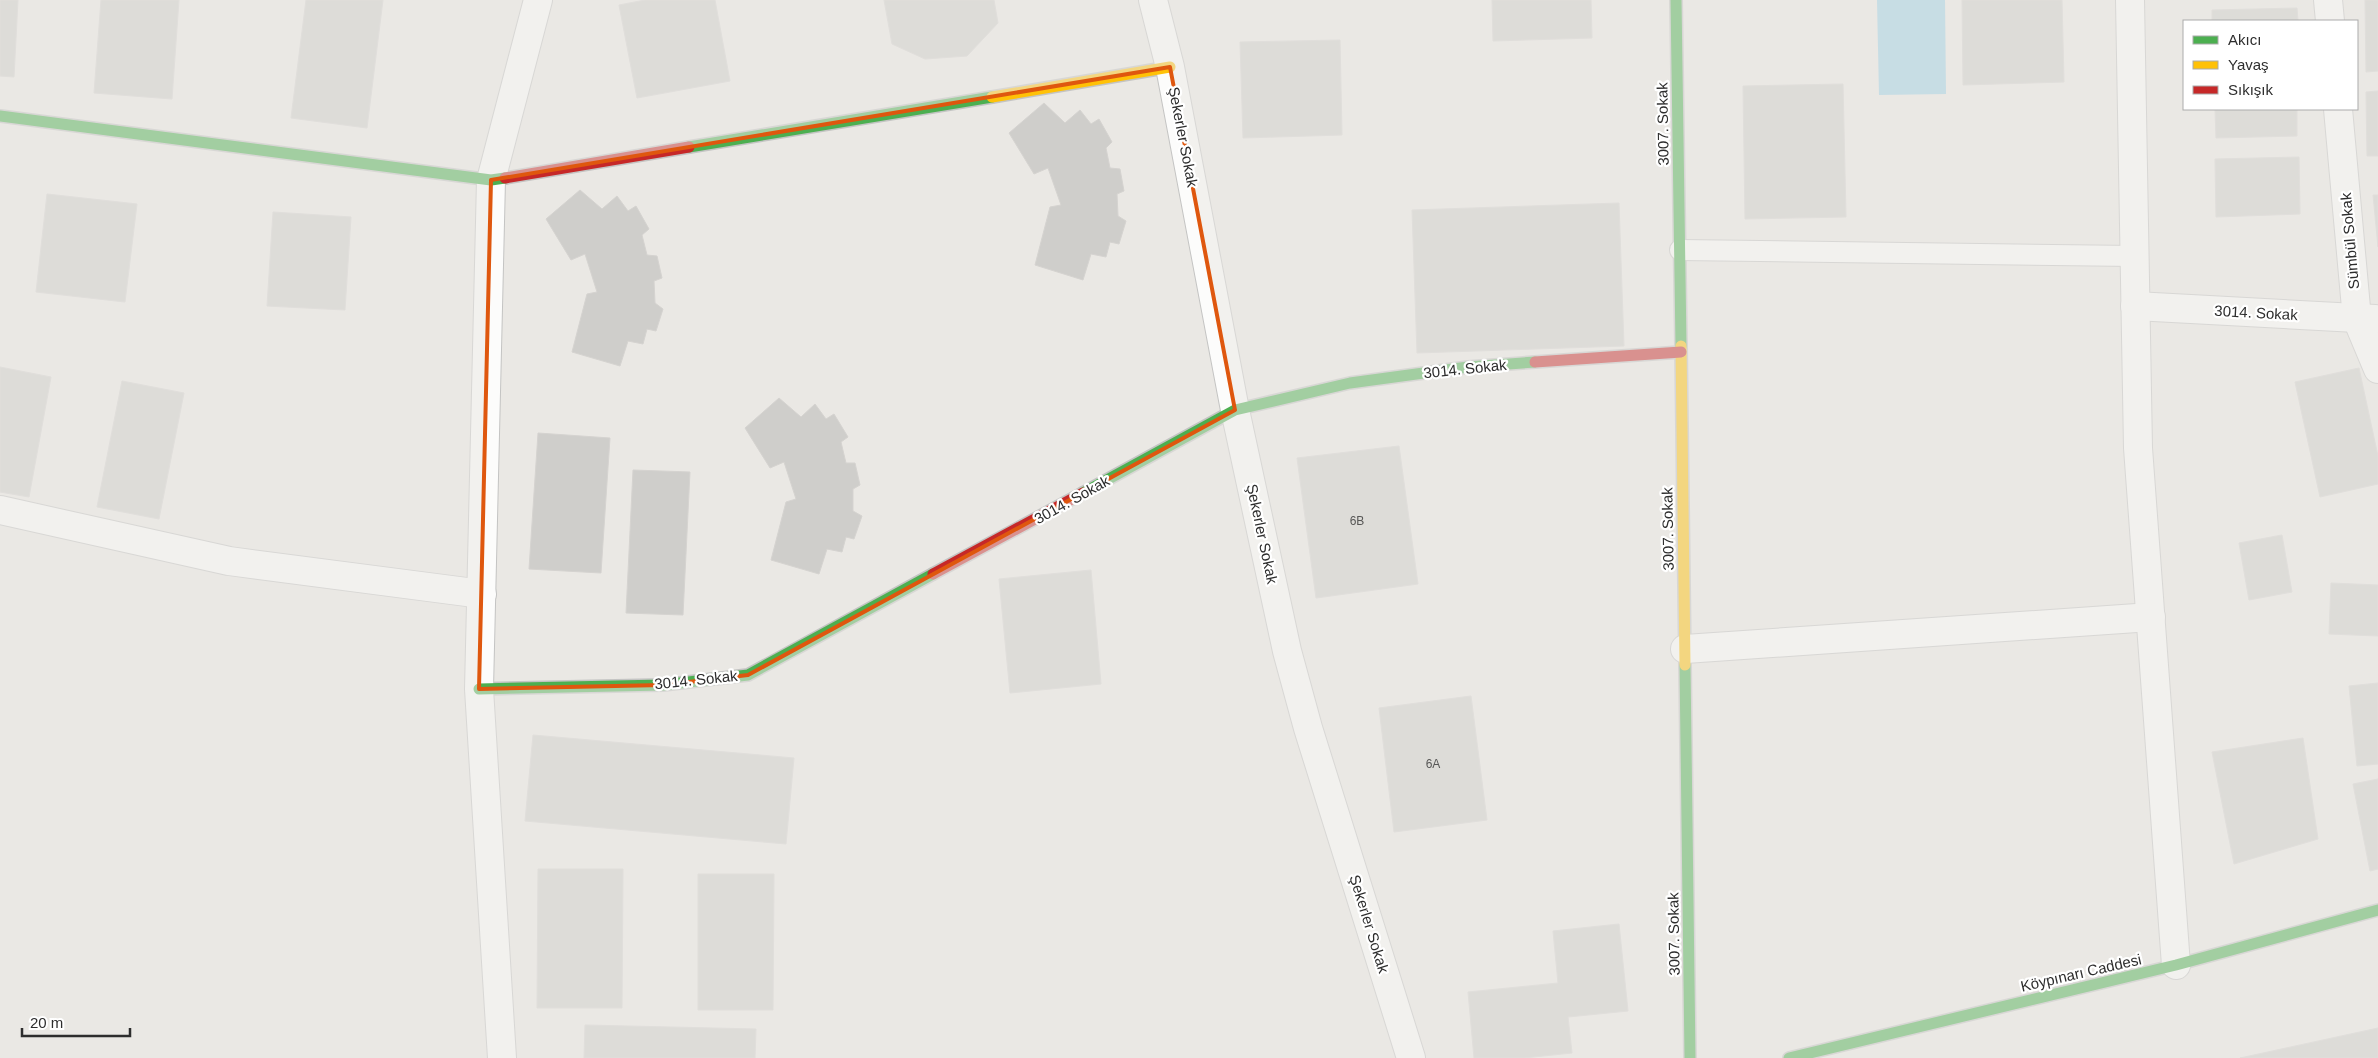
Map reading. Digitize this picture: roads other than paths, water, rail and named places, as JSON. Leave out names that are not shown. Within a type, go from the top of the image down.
[{"type":"street","points":[[502,1058],[479,689],[491,180],[538,0]]},
{"type":"street","name":"Şekerler Sokak","points":[[1153,0],[1170,67],[1236,410],[1287,651],[1308,728],[1411,1058]]},
{"type":"street","name":"3007. Sokak","points":[[1676,0],[1690,1058]]},
{"type":"street","points":[[2130,0],[2138,448],[2176,965]]},
{"type":"street","points":[[2328,0],[2330,20]]},
{"type":"street","points":[[0,116],[491,180],[1170,67]]},
{"type":"street","name":"Sümbül Sokak","points":[[2338,110],[2368,319],[2378,369]]},
{"type":"street","name":"3014. Sokak","points":[[2135,306],[2368,319]]},
{"type":"street","name":"3014. Sokak","points":[[479,689],[663,685],[748,675],[1236,410],[1350,383],[1468,367],[1681,352]]},
{"type":"street","points":[[0,510],[229,561],[482,594]]},
{"type":"street","points":[[1685,649],[2151,617]]},
{"type":"street","name":"Köypınarı Caddesi","points":[[1789,1058],[2176,965],[2378,910]]},
{"type":"lane","points":[[1680,250],[2134,256]]},
{"type":"water","points":[[1877,0],[1945,0],[1946,94],[1879,95]]}]
